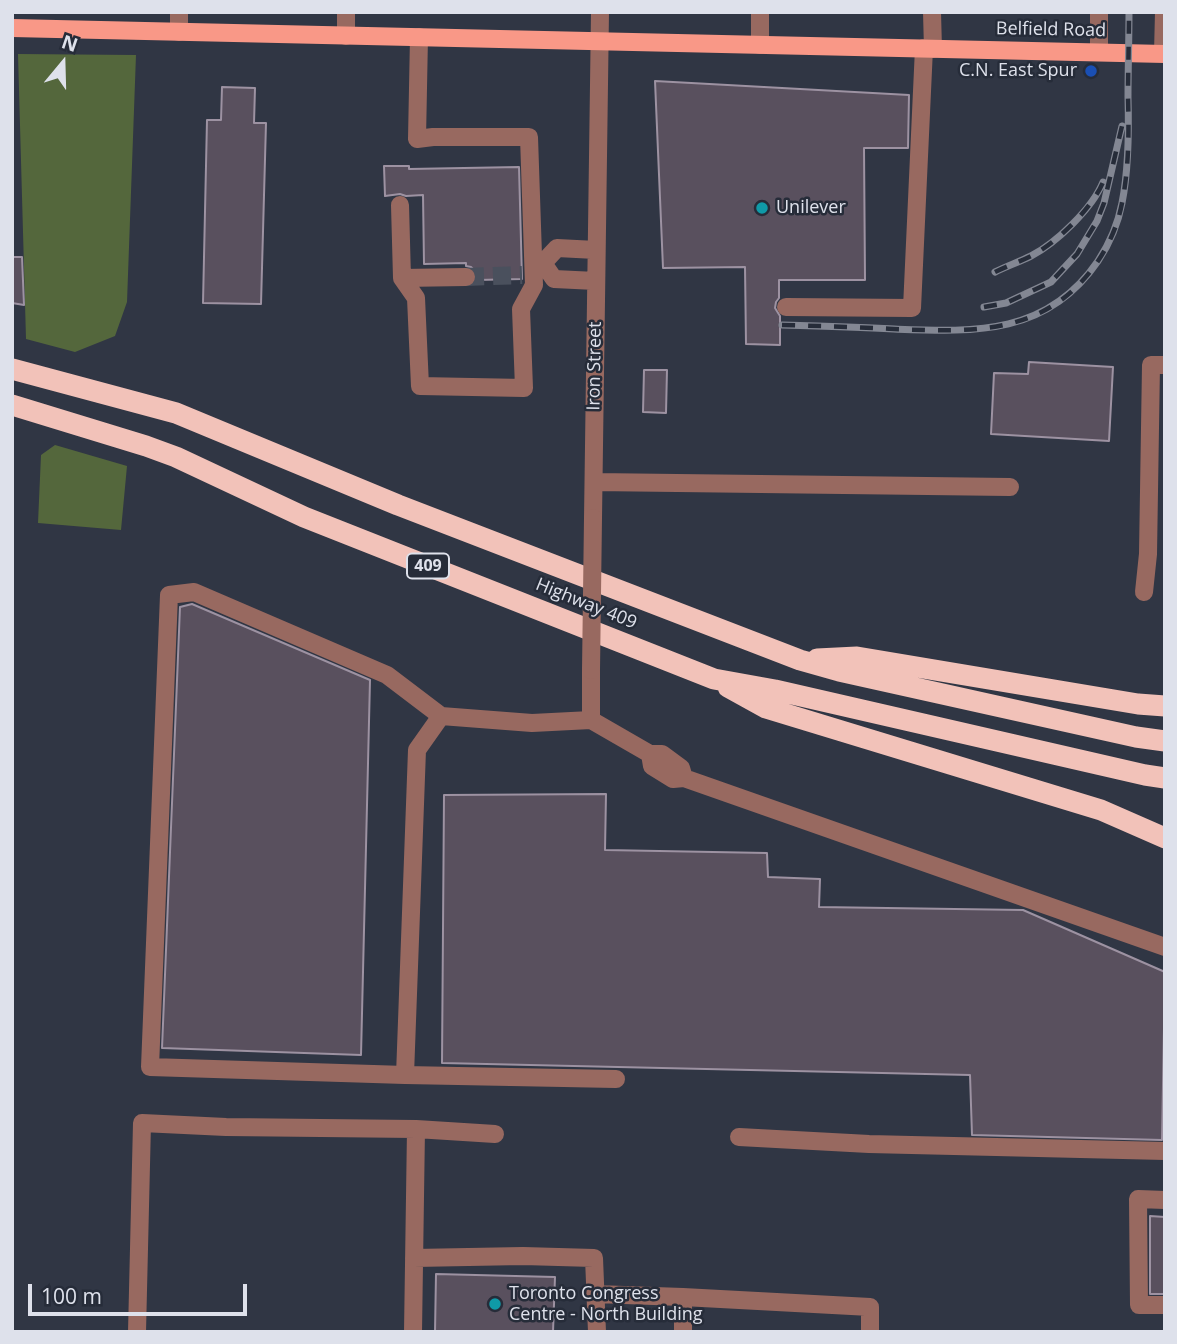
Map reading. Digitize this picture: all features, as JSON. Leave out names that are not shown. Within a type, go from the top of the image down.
[{"type":"highway","name":"Highway 409","points":[[12,369],[176,413],[398,505],[800,660],[1109,732],[1165,741]]},
{"type":"highway","name":"Highway 409","points":[[12,404],[176,457],[304,517],[714,679],[775,690],[1165,778]]},
{"type":"highway","points":[[800,660],[857,657],[1138,704],[1165,706]]},
{"type":"highway","points":[[714,679],[766,708],[1101,810],[1165,838]]},
{"type":"main road","name":"Belfield Road","points":[[12,28],[1164,54]]},
{"type":"street","points":[[178,12],[178,32]]},
{"type":"street","points":[[346,12],[346,36]]},
{"type":"street","name":"Iron Street","points":[[591,720],[600,12]]},
{"type":"street","points":[[760,12],[760,45]]},
{"type":"street","points":[[786,307],[912,308],[932,12]]},
{"type":"street","points":[[1099,12],[1099,52]]},
{"type":"street","points":[[1164,12],[1164,54]]},
{"type":"street","points":[[400,205],[402,278],[416,298],[420,386],[524,388],[521,309],[534,285],[529,137],[417,139],[419,37]]},
{"type":"street","points":[[533,269],[557,248],[596,250]]},
{"type":"street","points":[[533,269],[554,279],[596,281]]},
{"type":"street","points":[[402,278],[466,277]]},
{"type":"street","points":[[1144,592],[1149,554],[1151,365],[1165,365]]},
{"type":"street","points":[[594,482],[1010,487]]},
{"type":"street","points":[[617,1079],[150,1067],[169,595],[194,592],[387,675],[441,716],[531,723],[591,720],[650,754],[652,766],[673,779],[684,778],[1165,947]]},
{"type":"street","points":[[405,1075],[417,750],[441,716]]},
{"type":"street","points":[[137,1332],[142,1123],[416,1129],[495,1134]]},
{"type":"street","points":[[412,1332],[416,1129]]},
{"type":"street","points":[[739,1137],[869,1144],[1165,1151]]},
{"type":"street","points":[[1165,1200],[1138,1199],[1139,1305],[1165,1306]]},
{"type":"street","points":[[414,1258],[594,1258],[597,1332]]},
{"type":"street","points":[[595,1294],[870,1307],[870,1332]]},
{"type":"street","points":[[683,1297],[683,1332]]},
{"type":"green space","points":[[18,54],[136,55],[127,302],[115,336],[75,352],[26,339]]},
{"type":"green space","points":[[55,445],[127,466],[121,530],[38,523],[41,455]]},
{"type":"building","name":"Unilever","points":[[655,81],[909,95],[908,148],[864,148],[865,280],[779,280],[779,298],[775,308],[780,316],[780,345],[746,344],[745,267],[663,268]]},
{"type":"building","points":[[222,87],[255,88],[254,123],[266,123],[261,304],[203,303],[207,120],[221,120]]},
{"type":"building","points":[[384,166],[409,166],[409,169],[519,167],[522,279],[477,280],[475,271],[466,266],[466,263],[424,264],[423,195],[385,196]]},
{"type":"building","points":[[12,257],[22,257],[24,305],[12,303]]},
{"type":"building","points":[[1029,362],[1113,367],[1109,441],[991,434],[994,373],[1028,374]]},
{"type":"building","points":[[644,370],[667,370],[666,413],[643,412]]},
{"type":"building","points":[[192,604],[370,680],[361,1055],[162,1048],[180,607]]},
{"type":"building","points":[[606,794],[605,850],[767,853],[768,877],[820,879],[819,907],[1023,910],[1165,972],[1162,1140],[972,1135],[970,1075],[442,1063],[444,795]]},
{"type":"building","points":[[1150,1216],[1165,1217],[1165,1294],[1150,1294]]},
{"type":"building","name":"Toronto Congress Centre - North Building","points":[[436,1274],[555,1277],[553,1332],[435,1332]]},
{"type":"tunnel","points":[[466,277],[522,275]]},
{"type":"railway","points":[[782,325],[924,330],[980,329],[1032,316],[1056,304],[1078,286],[1106,247],[1116,226],[1122,203],[1128,150],[1129,12]]},
{"type":"railway","points":[[984,307],[1006,303],[1051,282],[1077,254],[1097,221],[1104,203],[1122,126]]},
{"type":"railway","points":[[995,272],[1031,256],[1062,234],[1091,203],[1103,182]]},
{"type":"place","name":"C.N. East Spur","points":[[1091,71]]},
{"type":"place","name":"Unilever","points":[[762,208]]},
{"type":"place","name":"Toronto Congress Centre - North Building","points":[[495,1304]]}]
